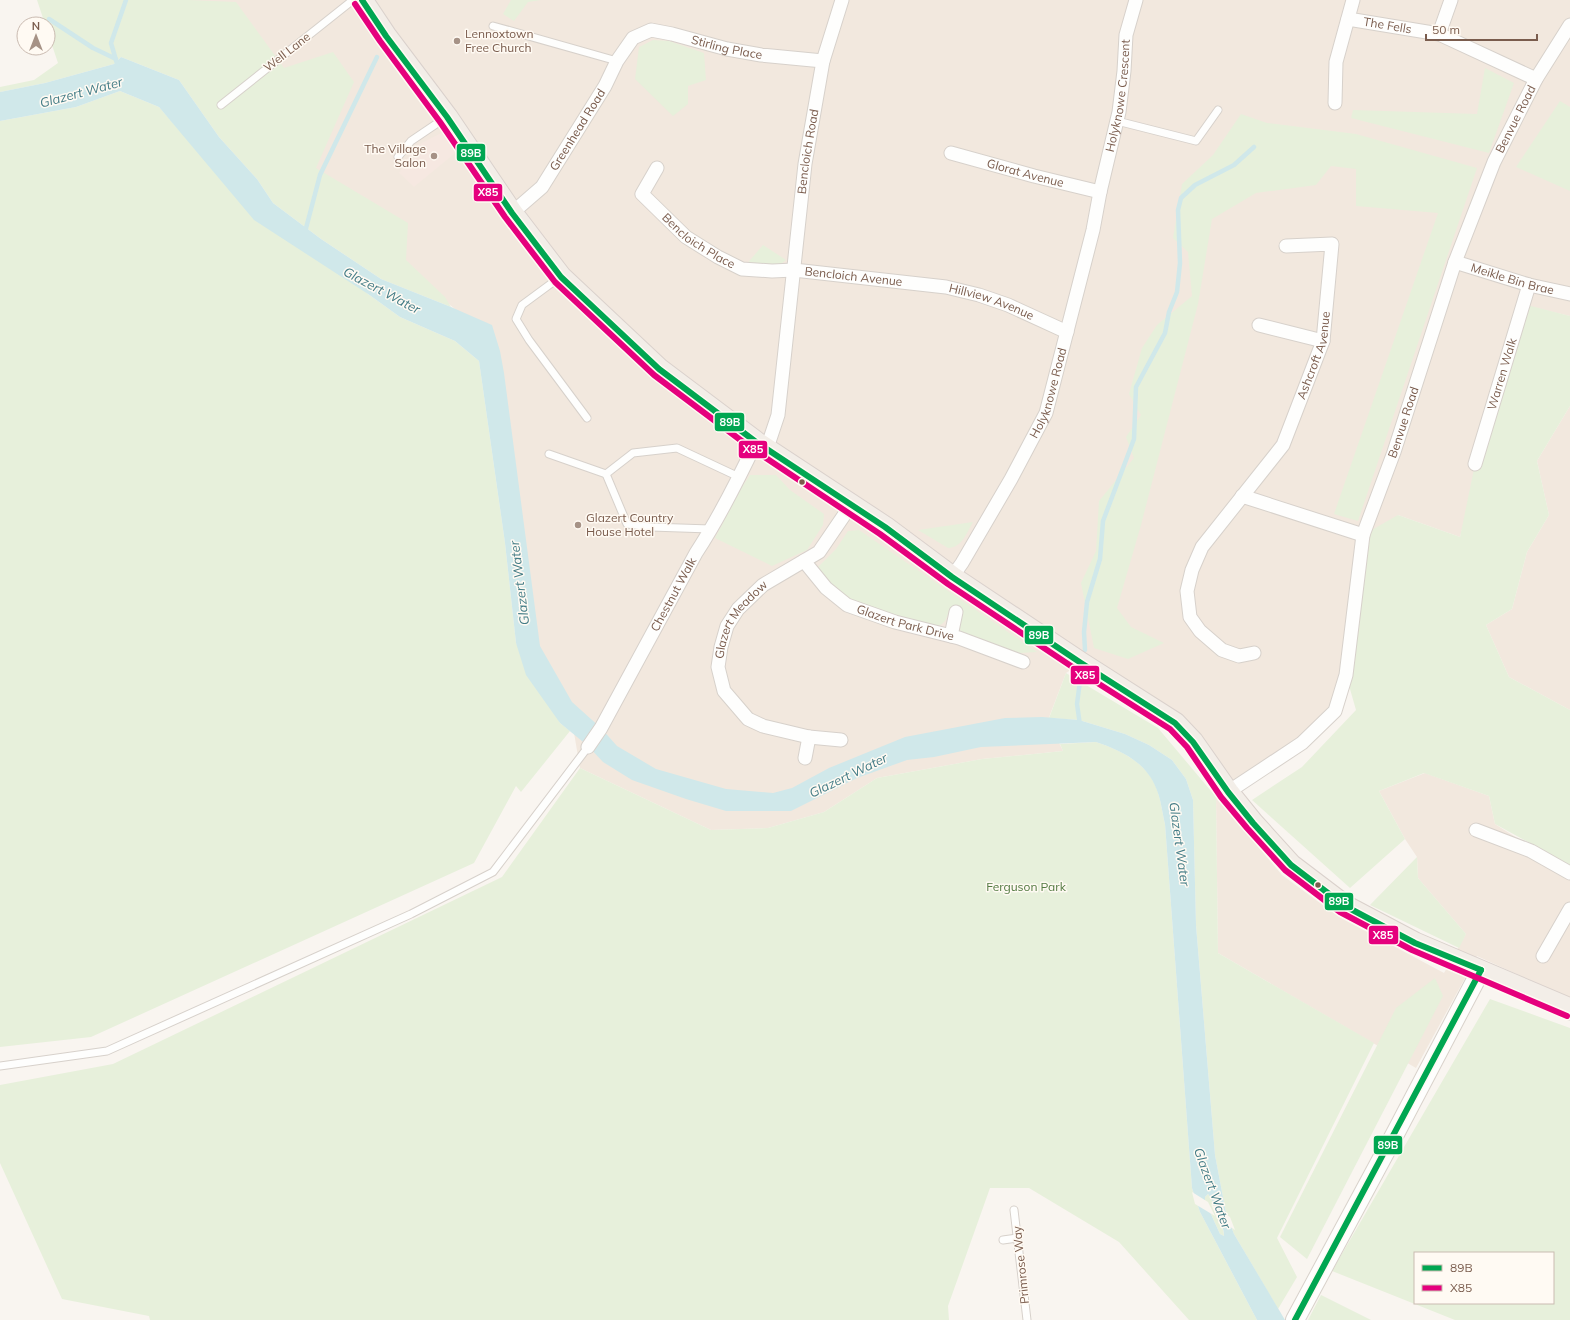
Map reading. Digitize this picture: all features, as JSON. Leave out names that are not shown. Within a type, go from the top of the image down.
[{"type":"main road","points":[[362,0],[386,36],[447,117],[512,212],[561,277],[659,369],[761,445],[851,505],[952,577],[1081,663],[1175,723],[1193,742],[1228,792],[1253,823],[1291,864],[1345,906],[1415,943],[1570,1009]]},
{"type":"main road","points":[[1295,1320],[1481,970]]},
{"type":"street","name":"Bencloich Road","points":[[761,445],[778,415],[805,164],[823,61],[842,0]]},
{"type":"street","name":"Holyknowe Crescent","points":[[1100,192],[1117,121],[1124,71],[1126,35],[1136,0]]},
{"type":"street","name":"The Fells","points":[[1334,103],[1336,62],[1353,0]]},
{"type":"street","points":[[1439,34],[1451,0]]},
{"type":"street","name":"The Fells","points":[[1348,19],[1439,34],[1536,79]]},
{"type":"street","name":"Benvue Road","points":[[1228,792],[1302,743],[1335,711],[1346,675],[1363,535],[1394,452],[1455,262],[1494,162],[1536,79],[1570,25]]},
{"type":"street","name":"Stirling Place","points":[[634,38],[651,30],[672,34],[727,49],[761,55],[823,61]]},
{"type":"street","name":"Greenhead Road","points":[[512,212],[542,187],[605,86],[617,61],[634,38]]},
{"type":"street","name":"Glorat Avenue","points":[[952,153],[1034,176],[1100,192]]},
{"type":"street","name":"Bencloich Place","points":[[657,168],[642,194],[686,237],[718,257],[742,269],[772,271],[794,270]]},
{"type":"street","name":"Holyknowe Road","points":[[952,577],[962,563],[1011,479],[1046,413],[1093,230],[1100,192]]},
{"type":"street","name":"Ashcroft Avenue","points":[[1254,653],[1239,656],[1222,650],[1200,631],[1190,617],[1187,591],[1192,570],[1202,547],[1283,445],[1324,341],[1332,244],[1286,246]]},
{"type":"street","name":"Meikle Bin Brae","points":[[1455,262],[1529,285],[1570,294]]},
{"type":"street","name":"Bencloich Avenue","points":[[794,270],[913,284]]},
{"type":"street","name":"Hillview Avenue","points":[[913,284],[946,287],[979,295],[1008,305],[1067,332]]},
{"type":"street","name":"Warren Walk","points":[[1475,464],[1529,285]]},
{"type":"street","points":[[1258,325],[1324,341]]},
{"type":"street","name":"Chestnut Walk","points":[[588,746],[601,728],[739,477],[761,445]]},
{"type":"street","points":[[1242,496],[1363,535]]},
{"type":"street","name":"Glazert Meadow","points":[[842,740],[809,737],[763,726],[748,719],[724,691],[718,667],[721,647],[727,626],[738,610],[763,585],[819,552],[851,505]]},
{"type":"street","name":"Glazert Park Drive","points":[[804,561],[826,588],[847,605],[894,622],[951,636],[1023,662]]},
{"type":"street","points":[[951,636],[956,612]]},
{"type":"street","points":[[805,758],[809,737]]},
{"type":"street","points":[[1476,830],[1531,851],[1570,873]]},
{"type":"street","points":[[1542,956],[1570,908]]},
{"type":"lane","name":"Well Lane","points":[[220,105],[353,0]]},
{"type":"lane","points":[[493,26],[617,61]]},
{"type":"lane","points":[[1117,121],[1196,141],[1218,110]]},
{"type":"lane","points":[[398,157],[411,141],[447,117]]},
{"type":"lane","points":[[561,277],[522,305],[516,320],[529,340],[587,418]]},
{"type":"lane","points":[[606,474],[634,453],[677,448],[739,477]]},
{"type":"lane","points":[[549,454],[606,474],[627,524],[651,527],[710,529]]},
{"type":"lane","points":[[0,1066],[107,1051],[411,914],[493,872],[588,746]]},
{"type":"lane","name":"Primrose Way","points":[[1014,1210],[1027,1320]]},
{"type":"lane","points":[[1003,1240],[1017,1238]]},
{"type":"shaded area","points":[[172,0],[1570,0],[1570,316],[1523,305],[1460,537],[1398,515],[1335,711],[1228,792],[1193,742],[1081,663],[1066,673],[1048,720],[1063,751],[982,759],[877,778],[824,812],[768,828],[711,830],[580,768],[573,727],[533,676],[493,340],[309,190]]},
{"type":"shaded area","points":[[445,131],[459,150],[414,187],[399,173],[414,147]]},
{"type":"shaded area","points":[[1570,406],[1570,710],[1509,677],[1486,625],[1512,609],[1527,552],[1549,515],[1537,461]]},
{"type":"shaded area","points":[[1425,773],[1489,796],[1495,824],[1570,872],[1570,998],[1477,956],[1416,1068],[1218,953],[1216,797],[1282,875],[1339,917],[1444,973],[1466,934],[1418,878],[1417,857],[1405,839],[1379,791]]},
{"type":"green space","points":[[37,0],[188,0],[236,2],[284,68],[333,52],[354,82],[316,168],[408,223],[406,260],[445,297],[451,307],[381,279],[321,239],[273,203],[257,179],[219,137],[179,80],[121,57],[114,64],[45,83],[0,92],[0,87],[34,80],[58,63],[56,56],[56,16],[42,16]]},
{"type":"green space","points":[[511,0],[541,0],[528,2],[514,21],[503,14]]},
{"type":"green space","points":[[653,40],[669,41],[704,53],[706,80],[688,86],[688,104],[673,116],[635,79],[639,47]]},
{"type":"green space","points":[[1485,68],[1514,83],[1489,153],[1351,118],[1353,110],[1477,114]]},
{"type":"green space","points":[[120,91],[159,107],[180,131],[368,294],[400,317],[455,341],[479,361],[505,543],[516,643],[560,723],[570,731],[521,792],[516,786],[474,863],[91,1037],[0,1047],[0,121],[76,107]]},
{"type":"green space","points":[[1560,101],[1570,107],[1570,191],[1516,167]]},
{"type":"green space","points":[[1241,114],[1267,123],[1356,134],[1477,168],[1358,521],[1334,514],[1438,213],[1356,206],[1356,169],[1331,166],[1316,185],[1256,193],[1212,219],[1198,304],[1141,525],[1117,608],[1131,627],[1164,643],[1128,659],[1094,648],[1081,583],[1096,551],[1099,501],[1134,458],[1126,437],[1141,415],[1129,394],[1142,348],[1157,325],[1192,296],[1188,252],[1173,238],[1182,184],[1213,155]]},
{"type":"green space","points":[[763,245],[786,260],[777,267],[745,266]]},
{"type":"green space","points":[[1523,304],[1570,316],[1570,406],[1537,461],[1549,515],[1527,552],[1512,609],[1486,625],[1509,677],[1570,710],[1570,865],[1495,824],[1489,796],[1424,773],[1379,791],[1405,839],[1350,888],[1252,800],[1302,767],[1356,710],[1346,675],[1363,535],[1398,515],[1460,537],[1475,464]]},
{"type":"green space","points":[[750,475],[776,475],[790,490],[824,514],[823,525],[807,550],[772,566],[715,538]]},
{"type":"green space","points":[[973,522],[966,535],[960,542],[953,547],[948,548],[918,530]]},
{"type":"green space","points":[[859,530],[1037,652],[1020,653],[965,636],[961,631],[959,622],[961,612],[949,610],[944,623],[936,626],[880,612],[842,594],[816,569],[836,549],[848,531]]},
{"type":"green space","points":[[1066,673],[1158,728],[1216,797],[1218,953],[1374,1043],[1277,1238],[1297,1277],[1278,1309],[1234,1234],[1226,1213],[1215,1155],[1196,925],[1193,800],[1186,779],[1172,760],[1149,745],[1125,734],[1079,720],[1049,718]]},
{"type":"green space","name":"Ferguson Park","points":[[1096,742],[1123,753],[1139,764],[1152,778],[1159,796],[1165,824],[1192,1188],[1200,1212],[1257,1320],[1189,1320],[1119,1242],[1029,1188],[990,1188],[948,1306],[949,1320],[150,1320],[149,1316],[62,1299],[0,1163],[0,1085],[113,1064],[502,877],[580,768],[711,830],[768,828],[824,812],[877,778],[982,759],[1063,751],[1060,744]]},
{"type":"green space","points":[[1417,857],[1418,878],[1466,934],[1459,948],[1370,905]]},
{"type":"green space","points":[[1435,978],[1443,996],[1307,1259],[1280,1237],[1396,1008]]},
{"type":"green space","points":[[1490,999],[1570,1028],[1570,1320],[1455,1320],[1415,1304],[1554,1304],[1554,1252],[1414,1252],[1414,1304],[1332,1271]]},
{"type":"green space","points":[[1208,1194],[1218,1214],[1224,1236],[1220,1234],[1205,1201],[1205,1197]]},
{"type":"green space","points":[[1321,1295],[1371,1320],[1308,1320]]},
{"type":"water","name":"Glazert Water","points":[[121,57],[179,80],[219,137],[257,179],[273,203],[321,239],[381,279],[492,325],[500,351],[504,373],[540,646],[572,702],[601,728],[617,746],[656,769],[726,789],[773,793],[792,788],[829,768],[905,737],[1005,718],[1042,717],[1079,720],[1125,734],[1149,745],[1172,760],[1186,779],[1193,800],[1196,925],[1215,1155],[1226,1213],[1234,1234],[1285,1320],[1257,1320],[1200,1212],[1192,1188],[1165,824],[1158,792],[1152,779],[1146,771],[1123,753],[1096,742],[981,747],[934,757],[907,760],[857,778],[791,811],[726,811],[632,780],[603,762],[588,746],[560,723],[526,675],[516,643],[505,543],[479,361],[455,341],[400,317],[368,294],[254,220],[159,107],[120,91],[76,107],[0,121],[0,92],[45,83],[114,64]],"holes":[[[1208,1194],[1216,1207],[1224,1236],[1220,1234],[1205,1201],[1205,1197]]]},
{"type":"pier","points":[[1192,1192],[1208,1202],[1215,1216],[1195,1204]]},
{"type":"pier","points":[[1211,1204],[1230,1217],[1235,1230],[1217,1218]]},
{"type":"waterway","name":"Glazert Water","points":[[118,67],[111,43],[126,0]]},
{"type":"waterway","points":[[56,24],[93,48],[116,59]]},
{"type":"waterway","points":[[305,232],[320,175],[377,57]]},
{"type":"waterway","points":[[1085,650],[1084,632],[1087,602],[1100,559],[1103,521],[1134,439],[1136,387],[1165,333],[1169,312],[1177,292],[1180,263],[1178,210],[1181,198],[1195,185],[1234,165],[1254,147]]},
{"type":"waterway","points":[[1080,681],[1077,704],[1080,725]]},
{"type":"transit line","name":"89B","points":[[362,0],[386,36],[447,117],[512,213],[561,277],[659,369],[756,442],[885,527],[952,577],[1081,663],[1175,723],[1193,742],[1228,792],[1253,823],[1291,865],[1345,906],[1415,943],[1481,970]]},
{"type":"transit line","name":"X85","points":[[355,4],[380,41],[440,122],[505,217],[555,282],[654,375],[751,448],[880,534],[948,584],[1077,670],[1170,729],[1187,747],[1221,797],[1285,870],[1340,912],[1412,950],[1567,1016]]},
{"type":"transit line","name":"89B","points":[[1295,1320],[1481,970]]},
{"type":"place","name":"Lennoxtown Free Church","points":[[457,41]]},
{"type":"place","name":"The Village Salon","points":[[434,156]]},
{"type":"place","name":"Glazert Country House Hotel","points":[[578,525]]}]
